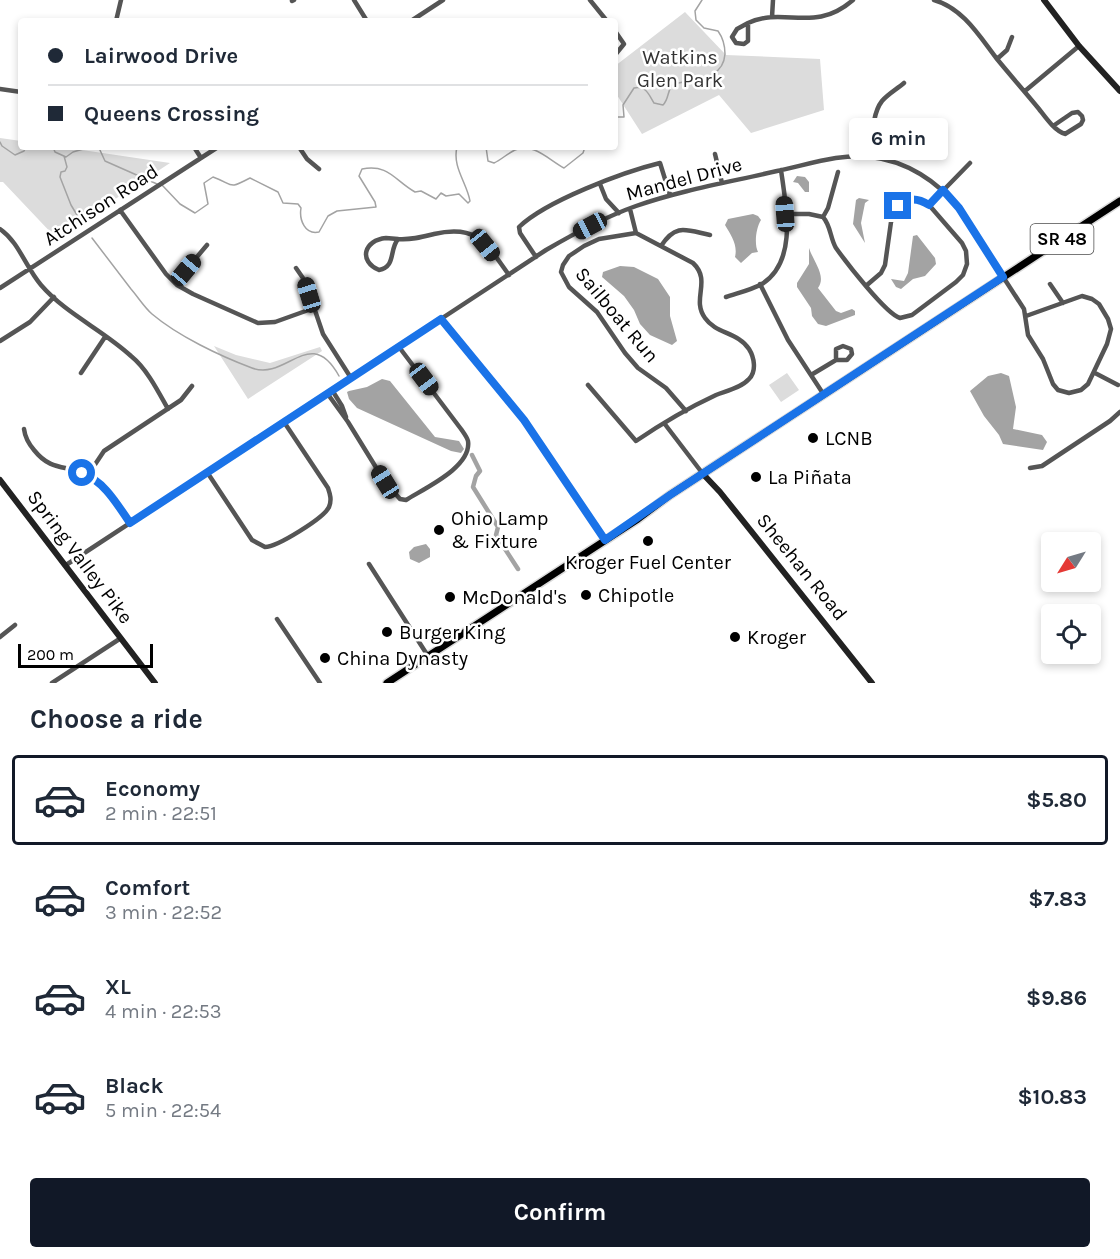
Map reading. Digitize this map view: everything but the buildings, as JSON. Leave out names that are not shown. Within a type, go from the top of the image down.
[{"type":"main road","name":"SR 48","points":[[387,683],[1120,201]]},
{"type":"street","points":[[117,18],[121,0]]},
{"type":"street","points":[[354,0],[366,18]]},
{"type":"street","points":[[416,18],[443,0]]},
{"type":"street","points":[[590,0],[605,18]]},
{"type":"street","points":[[772,17],[773,0]]},
{"type":"street","points":[[748,23],[748,41],[738,45],[734,42],[733,34],[748,23],[772,17],[811,19],[837,11],[853,0]]},
{"type":"street","points":[[937,0],[961,15],[997,59],[1058,132],[1065,134],[1081,124],[1082,116],[1078,112],[1072,113],[1053,126]]},
{"type":"street","points":[[1044,0],[1079,46],[1120,92]]},
{"type":"street","points":[[618,34],[624,43],[623,48],[618,52]]},
{"type":"street","points":[[997,59],[1007,50],[1012,37]]},
{"type":"street","points":[[1024,91],[1079,46]]},
{"type":"street","points":[[872,157],[879,106],[885,98],[904,83]]},
{"type":"street","points":[[0,89],[18,91]]},
{"type":"street","points":[[196,150],[201,158]]},
{"type":"street","name":"Atchison Road","points":[[0,288],[213,150]]},
{"type":"street","points":[[301,150],[307,159],[319,169]]},
{"type":"street","points":[[715,154],[722,183]]},
{"type":"street","name":"Mandel Drive","points":[[66,565],[399,346],[580,231],[618,213],[670,195],[838,158],[872,157],[908,167],[943,190],[959,208],[1026,316],[1029,336],[1043,359],[1053,384],[1058,390],[1069,393],[1081,390],[1095,373]]},
{"type":"street","points":[[536,257],[520,233],[519,227],[535,214],[600,184],[660,163],[670,195]]},
{"type":"street","points":[[929,205],[970,163]]},
{"type":"street","points":[[726,297],[760,284],[771,276],[783,258],[786,239],[781,170]]},
{"type":"street","points":[[823,218],[838,172]]},
{"type":"street","points":[[600,184],[606,199],[618,213]]},
{"type":"street","points":[[785,214],[809,214],[823,218],[829,226],[836,247],[867,285],[892,315],[904,319],[960,279],[967,264],[966,251],[956,235],[929,205],[914,199],[905,201],[895,210],[885,265],[881,273],[867,285]]},
{"type":"street","points":[[588,385],[636,441],[664,423],[749,379],[753,372],[752,355],[742,340],[713,327],[701,312],[699,303],[702,275],[699,268],[636,233],[630,209]]},
{"type":"street","points":[[120,210],[149,252],[175,283],[193,294],[258,322],[275,322],[314,308]]},
{"type":"street","points":[[0,229],[12,241],[40,284],[137,361],[168,409]]},
{"type":"street","points":[[661,246],[674,231],[681,229],[710,235]]},
{"type":"street","points":[[398,239],[394,244],[388,267],[379,270],[373,267],[367,255],[367,248],[370,243],[381,238],[417,238],[450,231],[465,231],[479,238],[509,275]]},
{"type":"street","name":"Sailboat Run","points":[[636,233],[599,239],[584,246],[569,256],[561,272],[568,287],[597,312],[638,368],[666,388],[686,411]]},
{"type":"street","points":[[175,283],[207,245]]},
{"type":"street","points":[[296,268],[305,281],[323,334],[351,378]]},
{"type":"street","points":[[760,284],[788,340],[824,395]]},
{"type":"street","points":[[1050,284],[1063,303]]},
{"type":"street","points":[[1026,316],[1082,296],[1092,299],[1103,310],[1111,329],[1095,373],[1118,385]]},
{"type":"street","points":[[0,341],[30,322],[54,297]]},
{"type":"street","points":[[441,319],[524,420],[605,540]]},
{"type":"street","points":[[1111,329],[1120,327]]},
{"type":"street","points":[[81,373],[105,337]]},
{"type":"street","points":[[327,393],[385,482],[400,499],[406,500],[457,467],[462,461],[468,440],[399,346]]},
{"type":"street","points":[[811,375],[836,360]]},
{"type":"street","points":[[88,475],[104,451],[168,409],[185,396],[192,386]]},
{"type":"street","points":[[332,390],[348,422]]},
{"type":"street","points":[[1030,468],[1042,466],[1120,412]]},
{"type":"street","points":[[207,472],[252,540],[265,547],[278,544],[324,513],[331,500],[328,488],[284,422]]},
{"type":"street","points":[[664,423],[703,474]]},
{"type":"street","points":[[24,429],[28,442],[44,461],[88,475],[104,488],[130,523]]},
{"type":"street","name":"Sheehan Road","points":[[703,474],[720,492],[872,683]]},
{"type":"street","name":"Spring Valley Pike","points":[[0,480],[155,683]]},
{"type":"street","points":[[369,564],[428,656]]},
{"type":"street","points":[[277,620],[320,683]]},
{"type":"street","points":[[0,637],[15,625]]},
{"type":"street","points":[[52,683],[121,638]]},
{"type":"green space","name":"Watkins Glen Park","points":[[685,12],[726,55],[820,59],[824,110],[751,133],[719,95],[642,134],[618,97],[618,64]]},
{"type":"green space","points":[[0,138],[18,141],[18,150],[82,150],[170,163],[56,238],[3,182],[0,182]]},
{"type":"green space","points":[[214,346],[236,355],[270,363],[320,347],[322,351],[248,399]]},
{"type":"green space","points":[[787,373],[799,390],[781,402],[769,385]]},
{"type":"shaded area","points":[[797,176],[805,177],[809,182],[809,192],[805,192],[798,183],[793,182]]},
{"type":"shaded area","points":[[859,198],[869,200],[865,203],[861,223],[865,243],[853,224],[856,200]]},
{"type":"shaded area","points":[[753,214],[761,220],[756,236],[758,252],[752,253],[741,263],[735,257],[735,244],[725,225],[728,219]]},
{"type":"shaded area","points":[[917,235],[935,258],[936,264],[925,276],[913,279],[901,289],[896,287],[891,279],[904,281],[908,273],[913,236]]},
{"type":"shaded area","points":[[809,248],[820,273],[818,288],[836,311],[841,313],[852,309],[855,315],[826,326],[818,324],[812,316],[811,308],[797,287],[797,283],[809,264]]},
{"type":"shaded area","points":[[620,266],[634,267],[658,279],[670,297],[670,316],[677,341],[672,345],[650,335],[640,324],[624,296],[602,277],[603,272]]},
{"type":"shaded area","points":[[1001,373],[1009,376],[1016,407],[1013,429],[1042,435],[1047,442],[1043,450],[1003,444],[970,391],[988,376]]},
{"type":"shaded area","points":[[382,379],[390,381],[435,437],[459,441],[464,449],[461,453],[451,451],[357,408],[349,399],[347,392],[367,387]]},
{"type":"shaded area","points":[[426,544],[430,549],[430,557],[419,563],[410,559],[409,552],[414,547]]},
{"type":"waterway","points":[[618,117],[624,117],[623,105],[634,88],[644,89],[654,103],[663,105],[672,85],[705,77],[719,70],[725,54],[724,45],[718,31],[704,28],[696,20],[695,11],[702,0]]},
{"type":"waterway","points":[[0,142],[15,155],[24,150]]},
{"type":"waterway","points":[[54,150],[66,157],[80,150]]},
{"type":"waterway","points":[[100,150],[105,161],[157,184]]},
{"type":"waterway","points":[[162,185],[180,204],[195,213],[208,204],[204,183],[213,177],[231,185],[250,178],[278,192],[283,203],[298,204],[301,208],[304,226],[310,231],[319,232],[328,216],[337,211],[376,207],[359,176],[362,169],[385,171],[415,192],[421,191],[436,199],[441,193],[446,196],[459,194],[468,203],[470,201],[456,161],[457,150]]},
{"type":"waterway","points":[[486,150],[488,161],[494,163],[515,150]]},
{"type":"waterway","points":[[534,150],[564,168],[584,150]]},
{"type":"waterway","points":[[64,156],[67,167],[61,172],[60,177],[71,205],[83,225]]},
{"type":"waterway","points":[[92,238],[149,311],[187,338],[252,368],[265,370],[308,354],[318,355],[328,361],[339,376]]},
{"type":"waterway","points":[[472,455],[480,471],[473,487],[498,527],[496,535],[518,569]]},
{"type":"place","name":"LCNB","points":[[813,438]]},
{"type":"place","name":"La Piñata","points":[[756,477]]},
{"type":"place","name":"Ohio Lamp & Fixture","points":[[439,530]]},
{"type":"place","name":"Kroger Fuel Center","points":[[648,541]]},
{"type":"place","name":"Chipotle","points":[[586,595]]},
{"type":"place","name":"McDonald's","points":[[450,597]]},
{"type":"place","name":"Burger King","points":[[387,632]]},
{"type":"place","name":"Kroger","points":[[735,637]]},
{"type":"place","name":"China Dynasty","points":[[325,658]]},
{"type":"route","points":[[82,473],[98,481],[130,523],[441,319],[524,420],[605,540],[1003,277],[959,208],[943,190],[929,205],[914,199],[898,206]]}]
